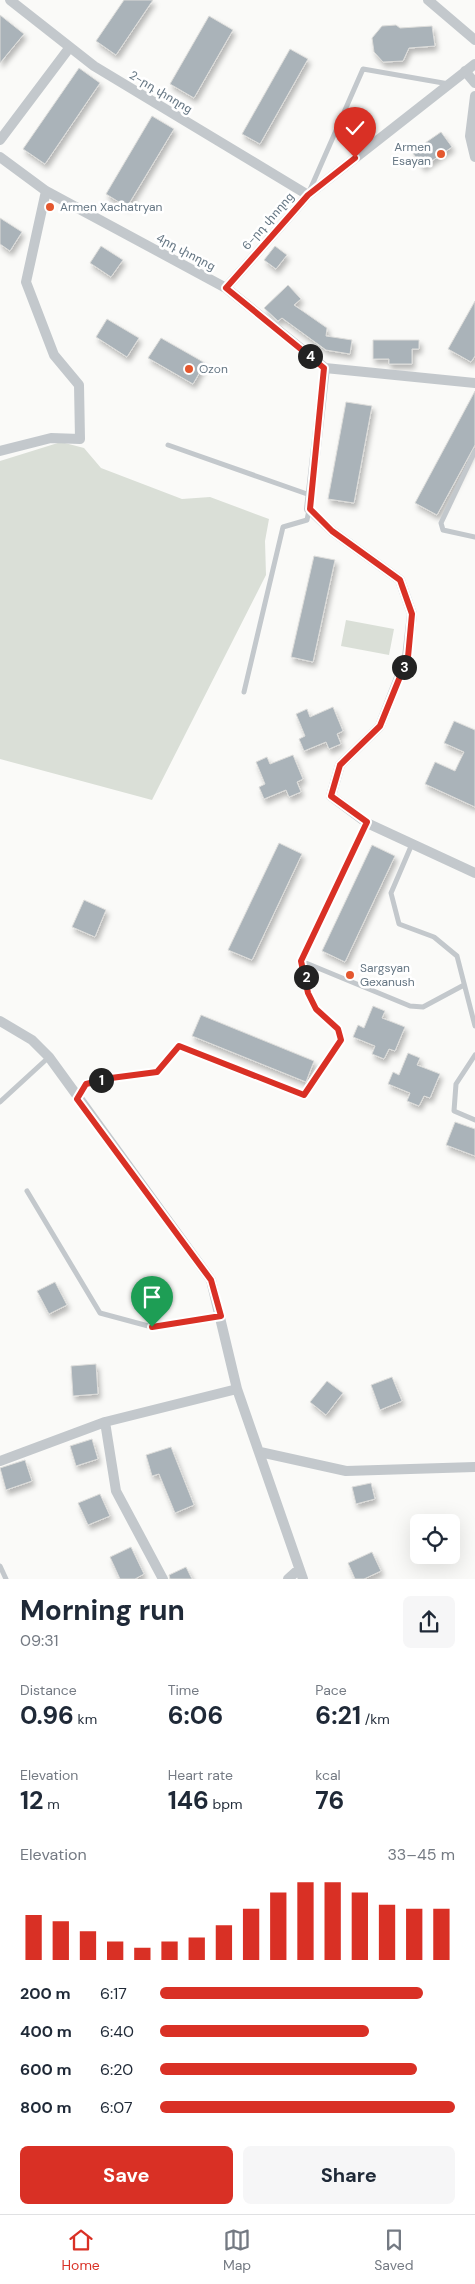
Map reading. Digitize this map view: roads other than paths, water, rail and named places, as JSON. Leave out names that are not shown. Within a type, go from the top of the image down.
[{"type":"street","name":"2-րդ փողոց","points":[[10,0],[94,66],[308,195]]},
{"type":"street","points":[[428,0],[475,40]]},
{"type":"street","points":[[0,140],[70,47]]},
{"type":"street","name":"6-րդ փողոց","points":[[226,288],[308,195],[475,64]]},
{"type":"street","points":[[466,71],[475,83]]},
{"type":"street","points":[[475,96],[470,136],[475,157]]},
{"type":"street","name":"4րդ փողոց","points":[[0,157],[46,191],[226,288],[324,368]]},
{"type":"street","points":[[0,451],[51,438],[80,439],[79,385],[54,356],[26,282],[46,191]]},
{"type":"street","points":[[475,383],[324,368],[310,494],[310,509],[332,531],[400,580],[412,614],[408,657],[380,726],[340,765],[331,796],[367,822],[475,873]]},
{"type":"street","points":[[0,1021],[32,1040],[49,1057],[77,1099],[211,1280],[238,1389],[300,1575],[288,1579]]},
{"type":"street","points":[[0,1462],[104,1422],[238,1389]]},
{"type":"street","points":[[104,1422],[116,1491],[163,1579]]},
{"type":"street","points":[[260,1452],[346,1471],[475,1467]]},
{"type":"lane","points":[[308,195],[362,69],[449,84]]},
{"type":"lane","points":[[168,445],[310,494]]},
{"type":"lane","points":[[475,451],[441,523],[443,530],[475,537]]},
{"type":"lane","points":[[244,692],[283,527],[308,520],[310,509]]},
{"type":"lane","points":[[77,1099],[86,1084],[111,1078],[157,1072],[179,1046],[304,1095],[341,1040],[338,1029],[316,1009],[308,993],[301,961],[367,822]]},
{"type":"lane","points":[[412,844],[391,893],[399,924],[434,937],[457,956],[475,1026]]},
{"type":"lane","points":[[301,961],[410,1006],[423,1007],[464,985]]},
{"type":"lane","points":[[475,1055],[456,1084],[454,1112],[475,1120]]},
{"type":"lane","points":[[0,1102],[49,1057]]},
{"type":"lane","points":[[27,1191],[100,1313],[152,1327],[221,1316]]},
{"type":"lane","points":[[0,1566],[6,1579]]},
{"type":"place","name":"Armen Esayan","points":[[441,154]]},
{"type":"place","name":"Armen Xachatryan","points":[[50,207]]},
{"type":"place","name":"Ozon","points":[[189,369]]},
{"type":"place","name":"Sargsyan Gexanush","points":[[350,975]]}]
